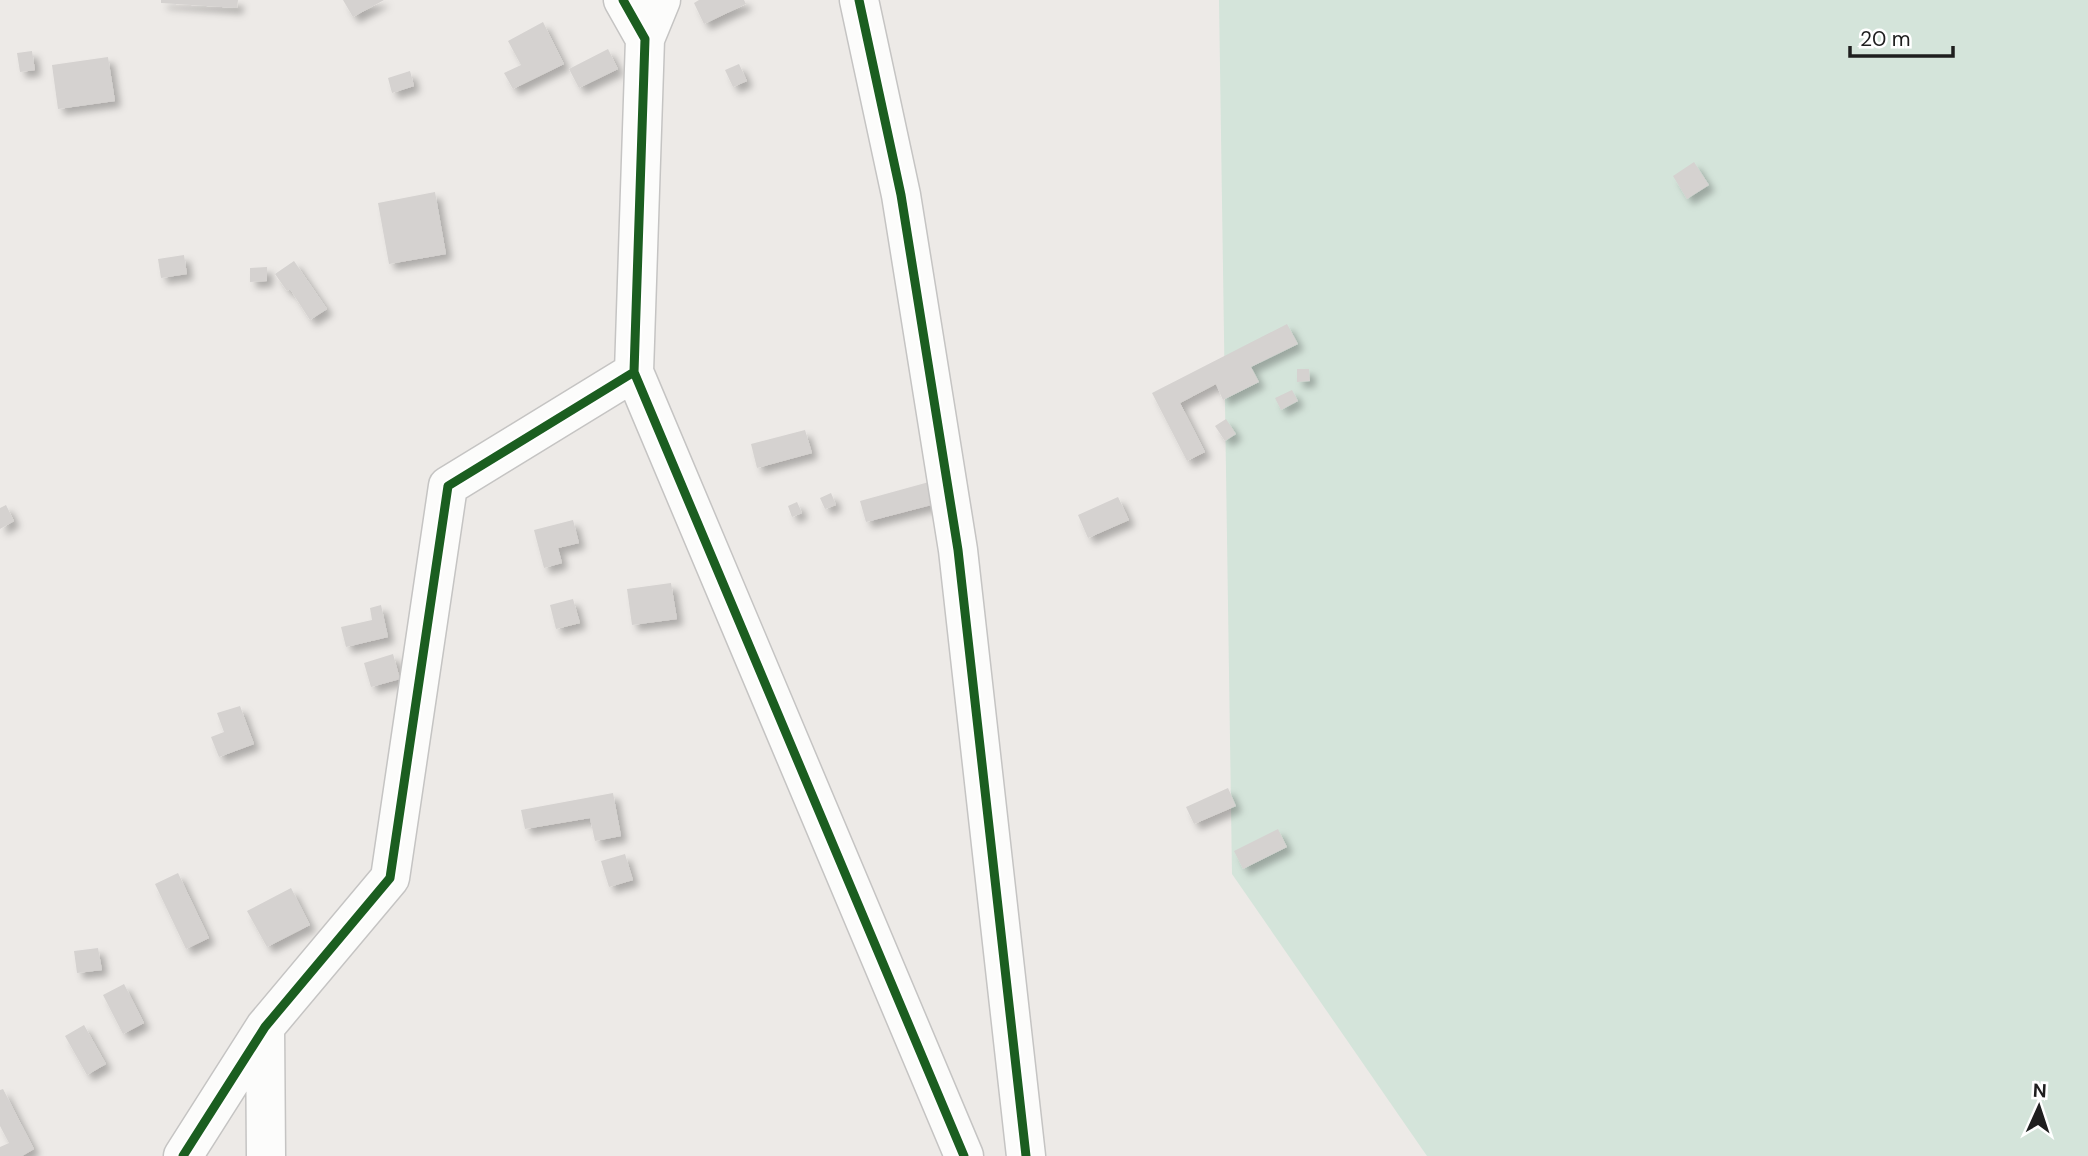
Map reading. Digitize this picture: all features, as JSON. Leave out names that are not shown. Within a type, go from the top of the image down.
[{"type":"street","points":[[623,0],[645,39]]},
{"type":"street","points":[[661,0],[645,39],[634,372],[964,1156]]},
{"type":"street","points":[[859,0],[901,195],[958,550],[1026,1156]]},
{"type":"street","points":[[183,1156],[265,1027],[390,878],[448,486],[634,372]]},
{"type":"street","points":[[265,1027],[266,1156]]},
{"type":"shaded area","points":[[1219,0],[2088,0],[2088,1156],[1427,1156],[1232,874]]},
{"type":"building","points":[[161,0],[238,0],[237,8],[161,3]]},
{"type":"building","points":[[343,0],[384,0],[353,17]]},
{"type":"building","points":[[699,0],[744,0],[746,4],[704,24],[694,3]]},
{"type":"building","points":[[543,22],[564,64],[513,89],[504,73],[521,65],[508,41]]},
{"type":"building","points":[[608,49],[618,69],[579,88],[569,69]]},
{"type":"building","points":[[32,51],[35,70],[20,72],[17,53]]},
{"type":"building","points":[[108,57],[115,101],[58,109],[52,65]]},
{"type":"building","points":[[739,64],[747,81],[733,87],[725,70]]},
{"type":"building","points":[[410,71],[414,86],[392,93],[388,78]]},
{"type":"building","points":[[1694,162],[1709,185],[1687,199],[1673,176]]},
{"type":"building","points":[[435,192],[446,254],[389,264],[378,203]]},
{"type":"building","points":[[184,255],[187,274],[161,278],[158,259]]},
{"type":"building","points":[[294,261],[327,309],[310,320],[290,289],[287,291],[275,274]]},
{"type":"building","points":[[267,267],[267,281],[250,282],[250,268]]},
{"type":"building","points":[[1287,324],[1298,344],[1251,367],[1259,382],[1223,400],[1216,384],[1180,403],[1205,452],[1187,461],[1152,393]]},
{"type":"building","points":[[1297,369],[1309,369],[1310,381],[1297,382]]},
{"type":"building","points":[[1292,390],[1298,401],[1281,410],[1275,398]]},
{"type":"building","points":[[1226,419],[1236,434],[1225,441],[1215,426]]},
{"type":"building","points":[[805,430],[812,453],[757,468],[751,444]]},
{"type":"building","points":[[929,482],[935,504],[866,522],[860,501]]},
{"type":"building","points":[[831,493],[836,505],[825,509],[820,498]]},
{"type":"building","points":[[1118,497],[1129,520],[1088,538],[1078,515]]},
{"type":"building","points":[[797,502],[802,513],[792,517],[788,506]]},
{"type":"building","points":[[6,505],[14,521],[0,529],[0,508]]},
{"type":"building","points":[[573,520],[579,543],[558,548],[562,563],[544,568],[534,530]]},
{"type":"building","points":[[671,583],[677,619],[632,625],[627,589]]},
{"type":"building","points":[[573,599],[580,623],[556,629],[550,605]]},
{"type":"building","points":[[381,605],[388,637],[346,647],[341,627],[372,620],[370,608]]},
{"type":"building","points":[[393,654],[400,679],[371,687],[364,663]]},
{"type":"building","points":[[240,706],[254,744],[219,757],[211,737],[224,732],[217,713]]},
{"type":"building","points":[[1228,788],[1236,806],[1194,824],[1186,807]]},
{"type":"building","points":[[613,793],[621,836],[595,841],[590,818],[525,829],[521,810]]},
{"type":"building","points":[[1278,829],[1287,847],[1243,869],[1234,851]]},
{"type":"building","points":[[625,854],[633,880],[609,887],[601,861]]},
{"type":"building","points":[[178,873],[209,938],[186,949],[155,884]]},
{"type":"building","points":[[291,888],[310,925],[267,947],[247,911]]},
{"type":"building","points":[[98,948],[102,970],[77,973],[74,951]]},
{"type":"building","points":[[124,984],[144,1023],[123,1034],[103,995]]},
{"type":"building","points":[[84,1025],[106,1064],[87,1075],[65,1036]]},
{"type":"building","points":[[3,1089],[34,1149],[22,1156],[0,1156],[0,1147],[9,1143],[0,1126],[0,1090]]},
{"type":"cycle path","points":[[623,0],[645,39],[634,372],[964,1156]]},
{"type":"cycle path","points":[[859,0],[901,195],[958,550],[1026,1156]]},
{"type":"cycle path","points":[[183,1156],[265,1027],[390,878],[448,486],[634,372]]}]
